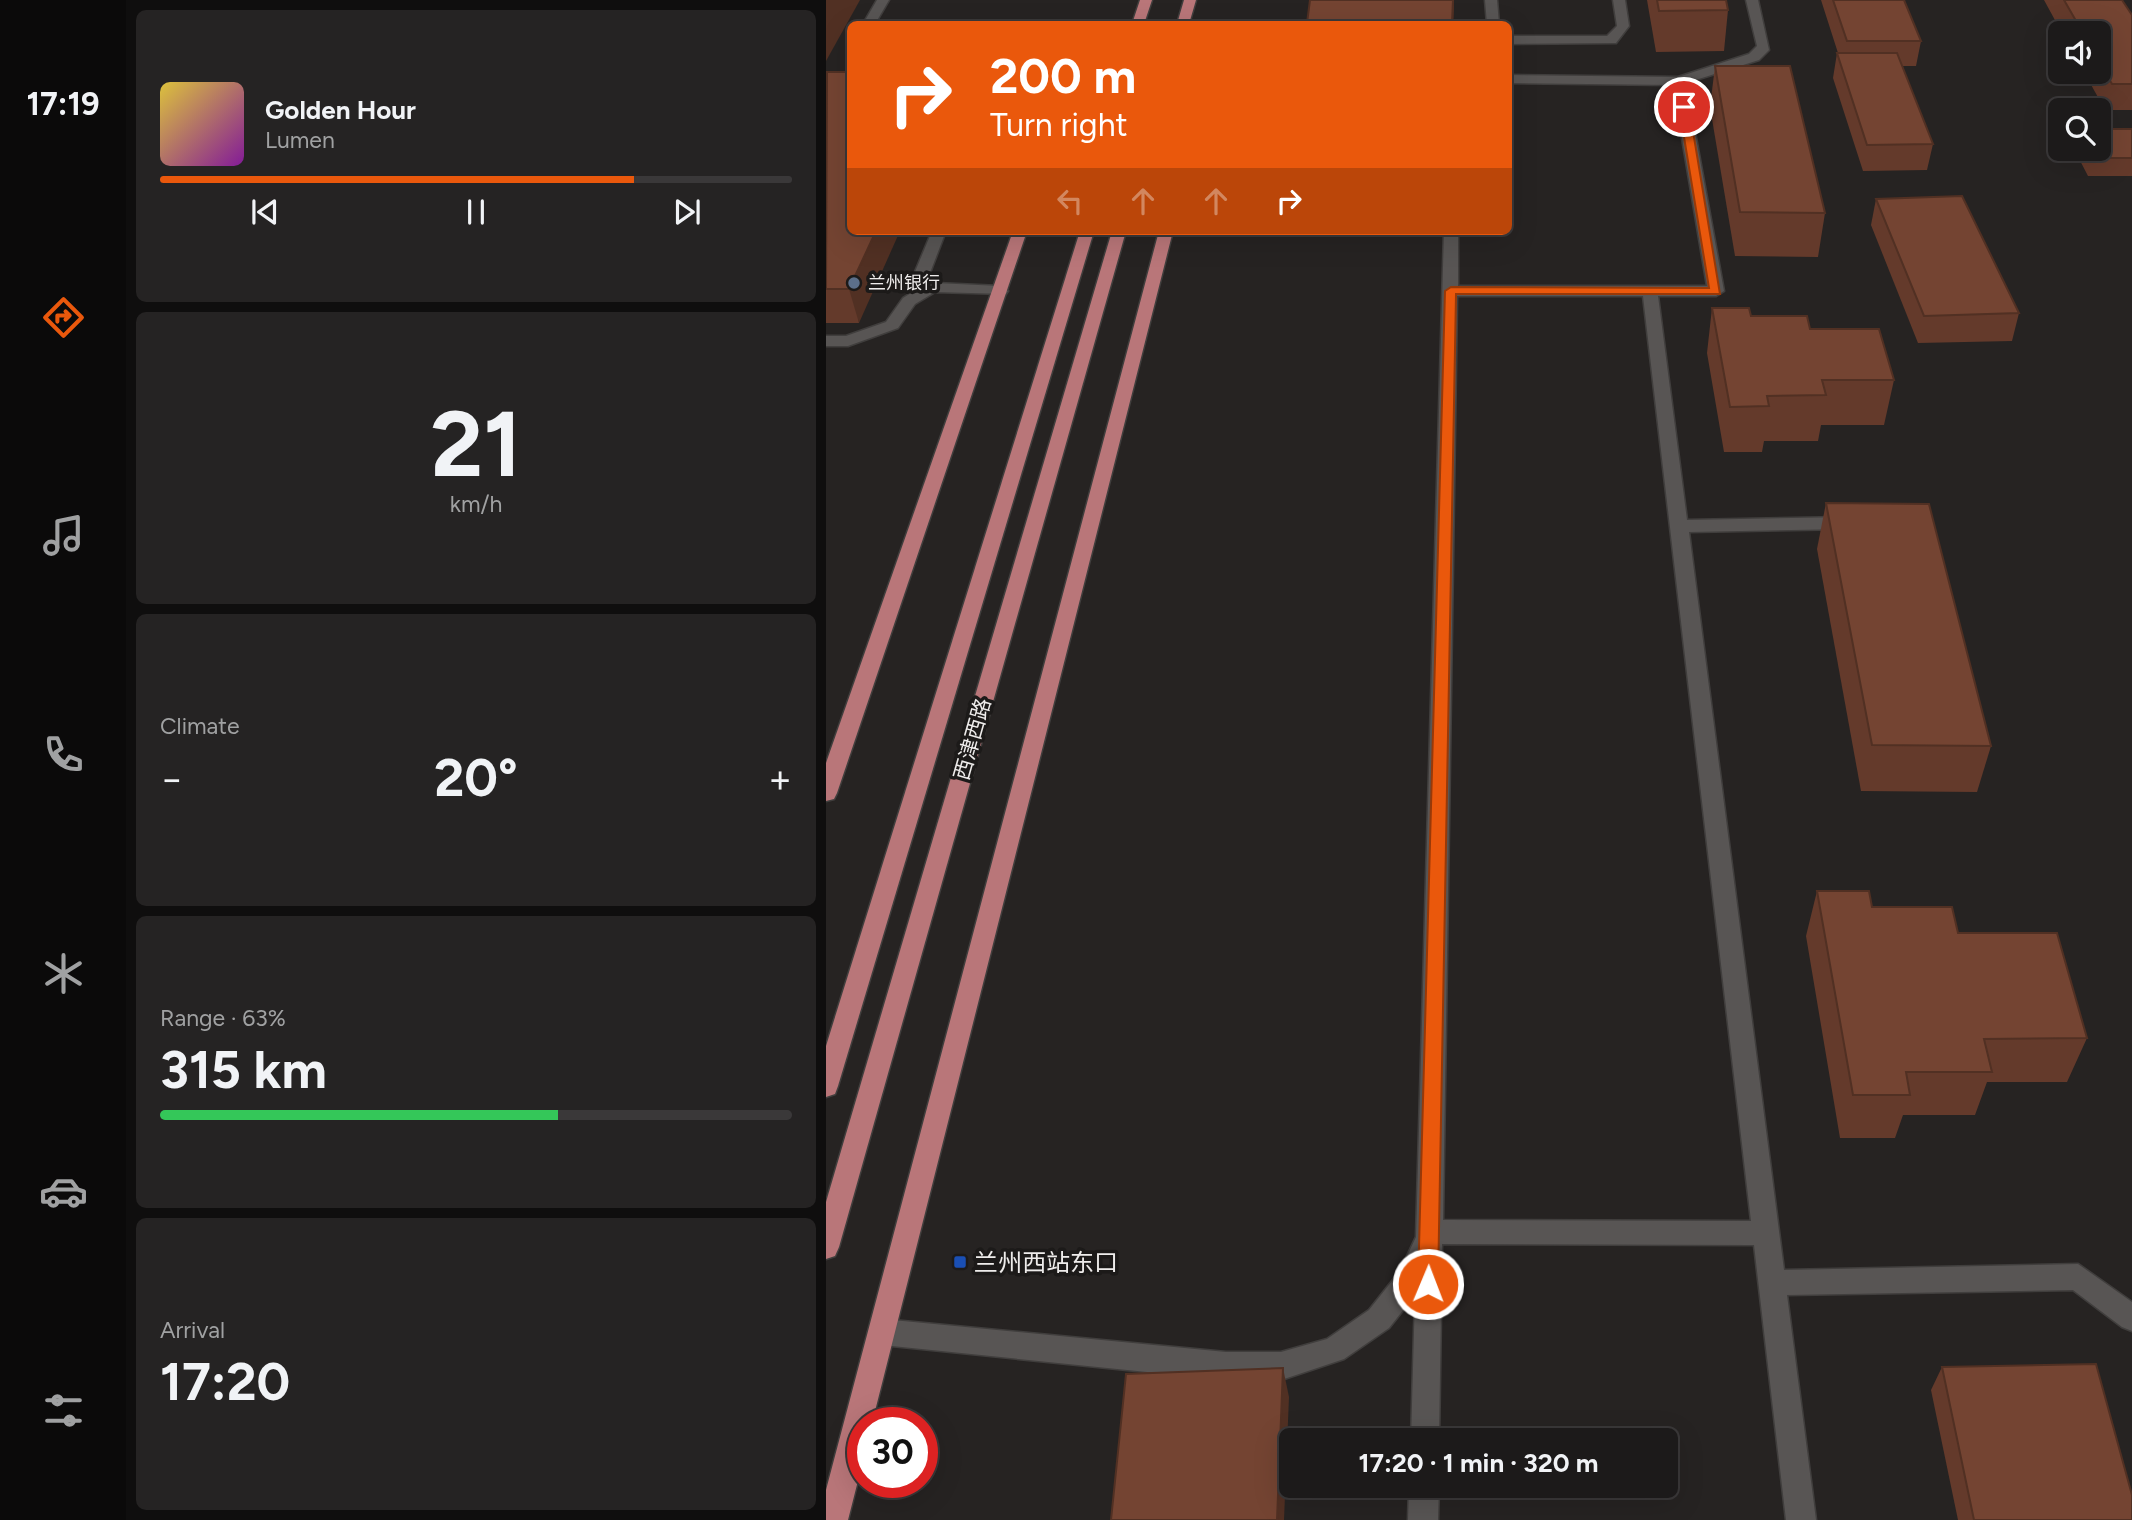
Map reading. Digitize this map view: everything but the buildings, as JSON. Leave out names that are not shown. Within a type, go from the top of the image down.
[{"type":"main road","points":[[1139,21],[1146,0]]},
{"type":"main road","points":[[1184,21],[1190,0]]},
{"type":"main road","points":[[826,793],[1019,235]]},
{"type":"main road","name":"西津西路","points":[[826,1086],[1086,235]]},
{"type":"main road","name":"西津西路","points":[[826,1247],[1118,235]]},
{"type":"main road","points":[[833,1520],[1165,235]]},
{"type":"street","points":[[871,21],[883,0]]},
{"type":"street","points":[[1491,0],[1493,21]]},
{"type":"street","points":[[1512,40],[1611,40],[1623,26],[1619,0]]},
{"type":"street","points":[[1512,79],[1679,81],[1754,57],[1764,47],[1752,0]]},
{"type":"street","points":[[1451,291],[1716,291],[1679,81]]},
{"type":"street","points":[[937,235],[920,279],[932,287],[1000,291]]},
{"type":"street","points":[[1425,1428],[1451,235]]},
{"type":"street","points":[[826,341],[848,341],[892,325],[909,301],[932,287]]},
{"type":"street","points":[[1650,291],[1801,1520]]},
{"type":"street","points":[[1679,526],[1873,523]]},
{"type":"street","points":[[882,1332],[1226,1366],[1281,1366],[1334,1350],[1379,1319],[1412,1279],[1429,1232]]},
{"type":"street","points":[[1429,1232],[1766,1234]]},
{"type":"street","points":[[1772,1283],[2078,1278],[2132,1318]]},
{"type":"street","points":[[1423,1520],[1424,1498]]},
{"type":"place","name":"兰州银行","points":[[854,283]]},
{"type":"place","name":"兰州西站东口","points":[[960,1262]]},
{"type":"route","points":[[1428,1284],[1451,291],[1716,291],[1684,107]]}]
